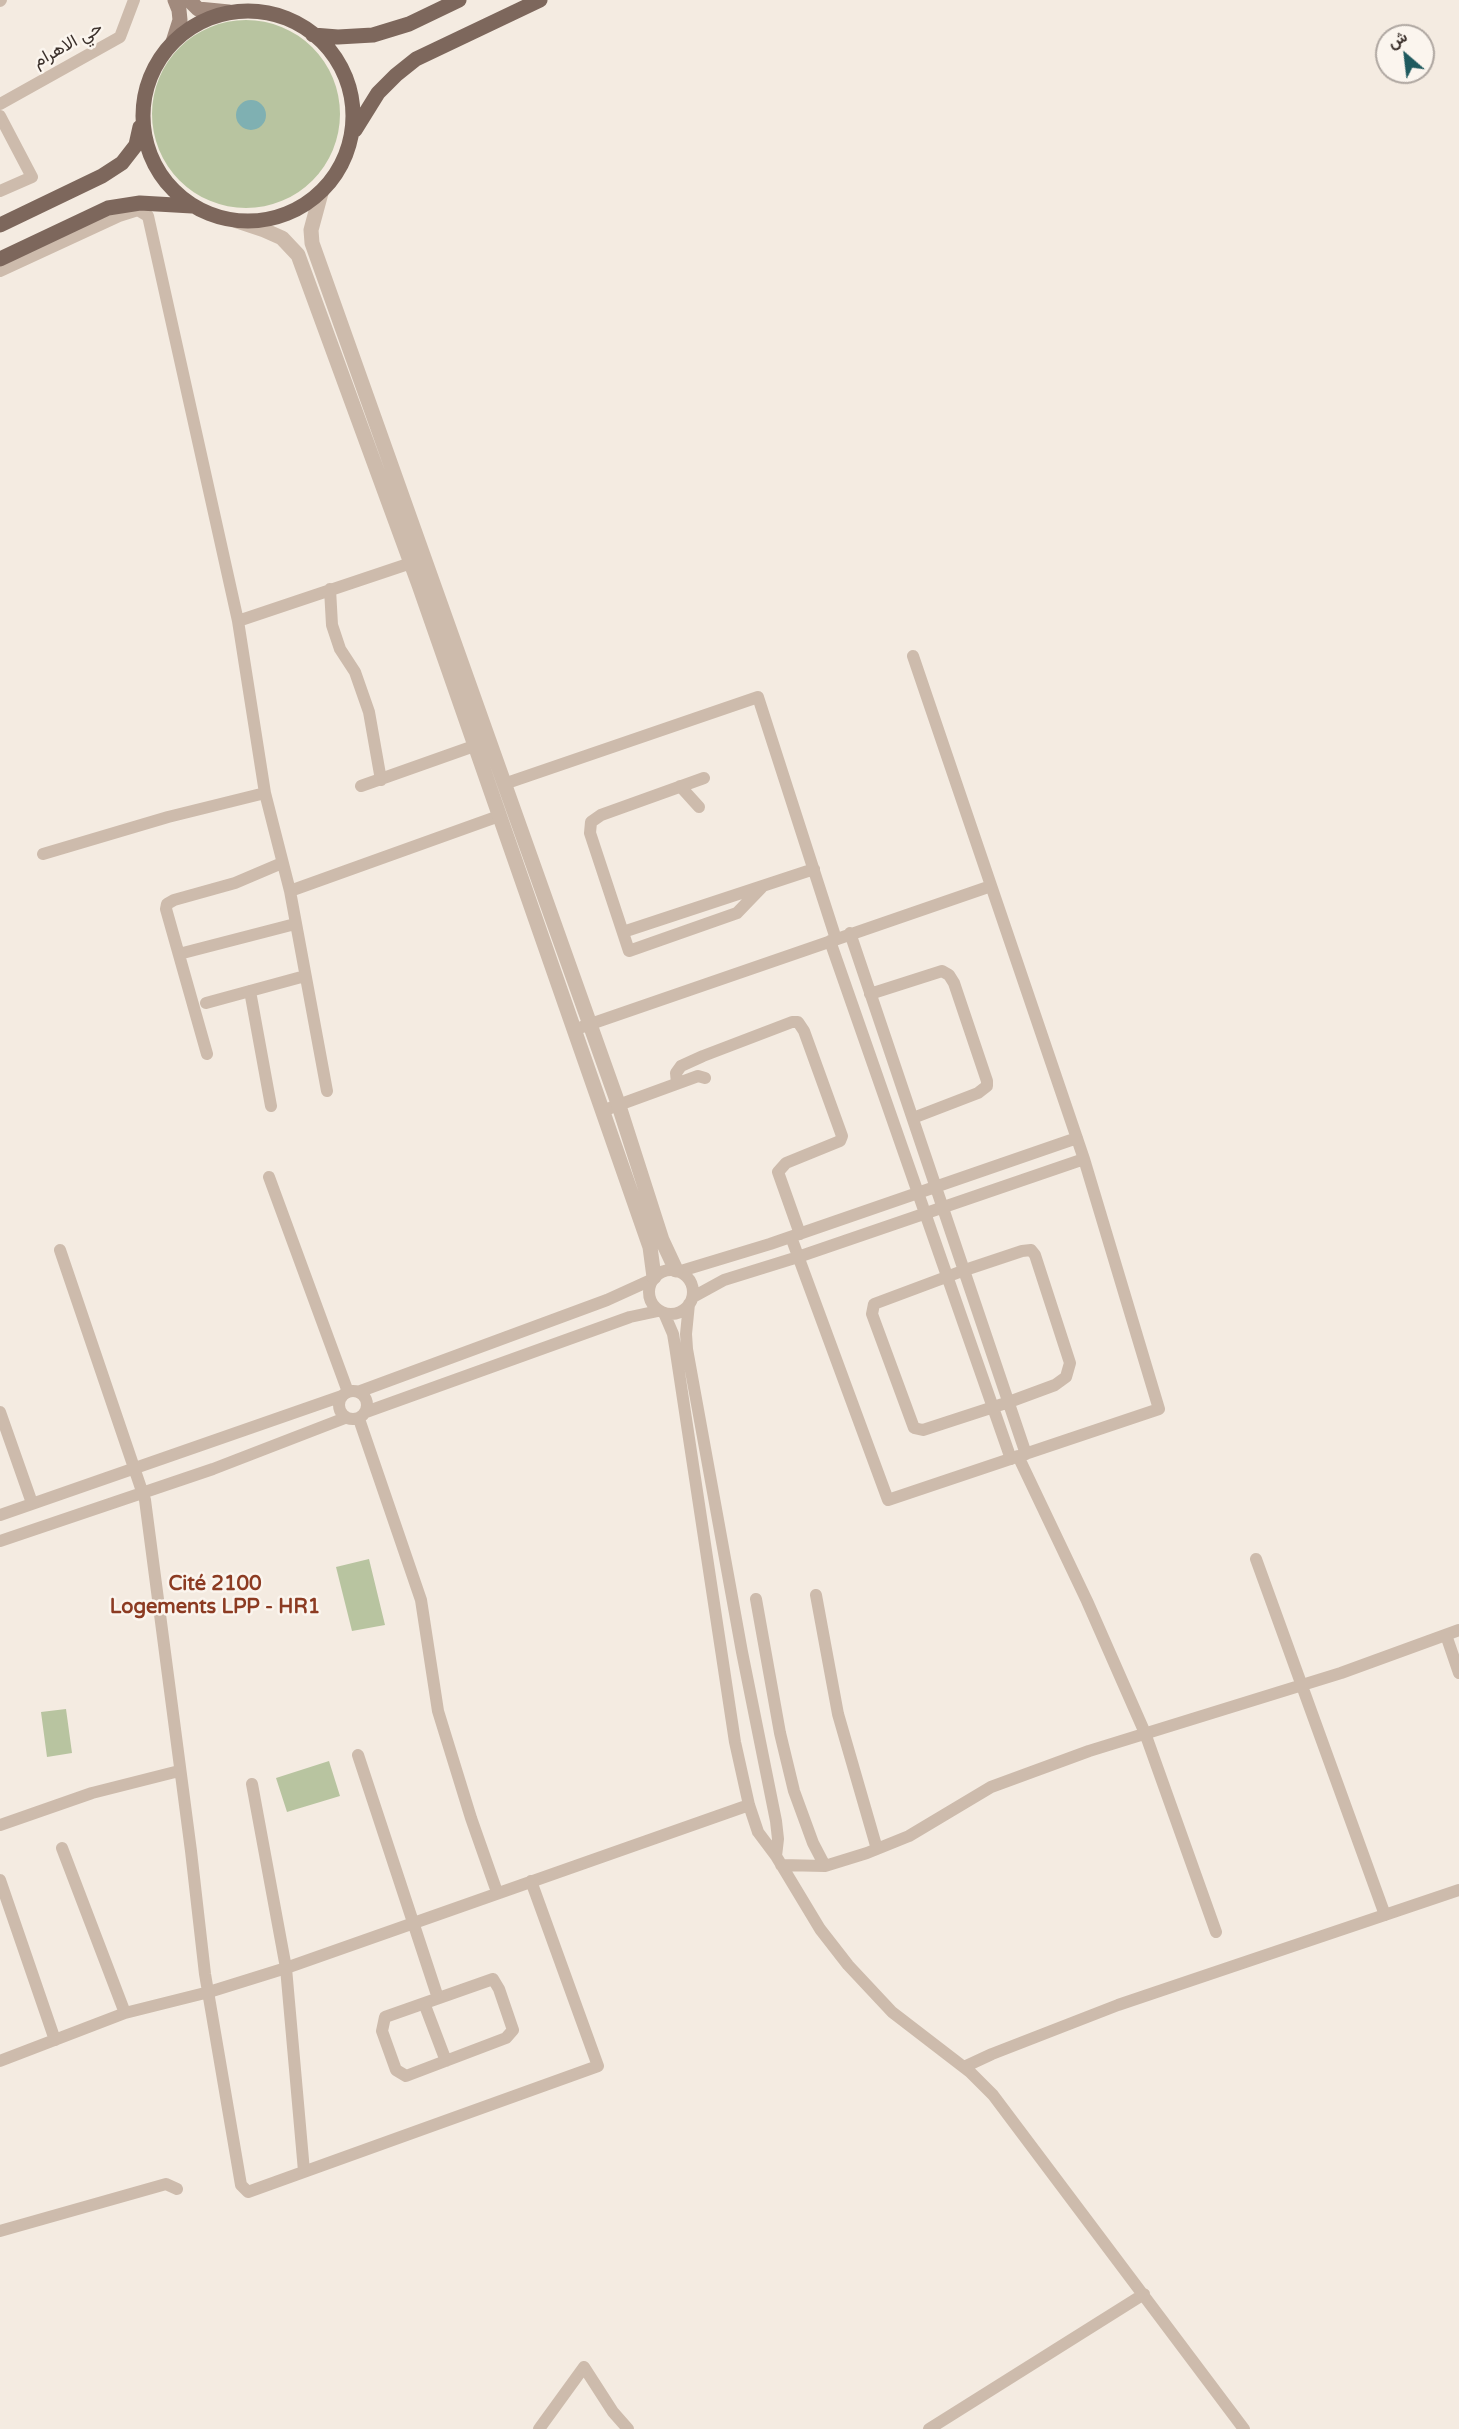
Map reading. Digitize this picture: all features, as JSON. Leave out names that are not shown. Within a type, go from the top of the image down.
[{"type":"main road","points":[[173,42],[180,20],[180,10],[175,0]]},
{"type":"main road","points":[[143,109],[145,138],[154,165],[171,189],[193,207],[214,216],[237,221],[267,220],[296,210],[321,193],[334,178],[348,152],[354,123],[352,94],[342,66],[329,49],[313,35],[295,24],[270,13],[198,9],[189,0]]},
{"type":"main road","points":[[313,35],[338,38],[373,35],[409,24],[459,0]]},
{"type":"main road","points":[[351,138],[378,93],[416,59],[540,0]]},
{"type":"main road","points":[[0,225],[102,176],[123,163],[136,145],[151,77],[158,62],[183,32],[199,23],[229,12]]},
{"type":"main road","points":[[0,259],[108,208],[140,203],[193,207]]},
{"type":"street","name":"حي الاهرام","points":[[0,104],[120,37],[134,0]]},
{"type":"street","points":[[0,116],[32,177],[0,191]]},
{"type":"street","points":[[321,193],[311,230],[312,243],[411,563],[425,583],[474,746],[650,1247],[652,1278],[648,1293],[653,1306],[661,1312],[673,1334],[735,1742],[749,1805],[758,1832],[779,1860],[820,1929],[855,1972],[892,2012],[964,2067],[993,2095],[1245,2429]]},
{"type":"street","points":[[0,271],[119,216],[138,210],[148,216],[238,621],[265,793],[290,891],[327,1091]]},
{"type":"street","points":[[237,221],[282,238],[298,255],[383,467],[425,583],[504,784],[619,1106],[662,1240],[678,1271],[691,1282],[691,1301],[686,1334],[687,1349],[742,1652],[776,1821],[779,1860]]},
{"type":"street","points":[[238,621],[411,563]]},
{"type":"street","points":[[330,589],[332,625],[340,648],[355,672],[369,712],[381,780]]},
{"type":"street","points":[[677,1083],[676,1073],[681,1066],[688,1063],[792,1022],[798,1022],[804,1031],[842,1136],[840,1141],[786,1163],[778,1172],[795,1235],[798,1257],[888,1500],[1159,1409],[1084,1159],[913,656]]},
{"type":"street","points":[[504,784],[758,697],[814,869],[833,940],[924,1214],[993,1406],[1088,1601],[1145,1733],[1216,1932]]},
{"type":"street","points":[[361,786],[474,746]]},
{"type":"street","points":[[704,778],[601,815],[591,822],[590,833],[629,951],[738,913],[763,886]]},
{"type":"street","points":[[680,786],[699,807]]},
{"type":"street","points":[[43,854],[168,816],[265,793]]},
{"type":"street","points":[[290,891],[499,816]]},
{"type":"street","points":[[207,1053],[166,909],[167,904],[235,883],[282,863]]},
{"type":"street","points":[[623,932],[814,869]]},
{"type":"street","points":[[573,1030],[991,886]]},
{"type":"street","points":[[179,954],[296,924]]},
{"type":"street","points":[[850,933],[1008,1402],[1019,1456]]},
{"type":"street","points":[[870,994],[942,971],[949,975],[958,994],[987,1086],[978,1093],[913,1118]]},
{"type":"street","points":[[207,1003],[305,976]]},
{"type":"street","points":[[250,991],[271,1106]]},
{"type":"street","points":[[602,1112],[698,1076],[705,1078]]},
{"type":"street","points":[[0,1515],[607,1300],[665,1270],[678,1271],[795,1235],[1077,1138]]},
{"type":"street","points":[[0,1541],[142,1494],[345,1418],[362,1415],[630,1317],[661,1312],[678,1313],[691,1301],[724,1280],[944,1208],[1084,1159]]},
{"type":"street","points":[[268,1177],[349,1393]]},
{"type":"street","points":[[60,1250],[142,1494],[209,1992],[241,2185],[248,2192],[598,2066],[531,1881]]},
{"type":"street","points":[[1031,1250],[1035,1255],[1070,1363],[1063,1381],[923,1430],[914,1428],[872,1314],[872,1308],[878,1301],[947,1277],[1022,1251],[1031,1250]]},
{"type":"street","points":[[349,1393],[365,1398],[362,1415],[421,1600],[438,1711],[497,1892]]},
{"type":"street","points":[[345,1418],[338,1406],[349,1393]]},
{"type":"street","points":[[0,1412],[32,1503]]},
{"type":"street","points":[[1256,1559],[1385,1915]]},
{"type":"street","points":[[816,1595],[838,1714],[877,1849]]},
{"type":"street","points":[[756,1599],[780,1733],[794,1791],[813,1843],[825,1866]]},
{"type":"street","points":[[779,1860],[825,1866],[877,1849],[909,1836],[991,1787],[1089,1751],[1303,1684],[1459,1630]]},
{"type":"street","points":[[1446,1635],[1459,1673]]},
{"type":"street","points":[[358,1755],[438,1998]]},
{"type":"street","points":[[0,1825],[92,1793],[179,1771]]},
{"type":"street","points":[[252,1784],[285,1968],[304,2171]]},
{"type":"street","points":[[0,2061],[125,2013],[209,1992],[285,1968],[749,1805]]},
{"type":"street","points":[[62,1848],[125,2013]]},
{"type":"street","points":[[0,1880],[55,2040]]},
{"type":"street","points":[[964,2067],[1118,2005],[1459,1890]]},
{"type":"street","points":[[493,1979],[499,1989],[513,2030],[506,2038],[406,2076],[396,2070],[382,2031],[385,2018],[438,1998],[493,1979]]},
{"type":"street","points":[[424,2003],[446,2061]]},
{"type":"street","points":[[0,2230],[166,2184],[177,2189]]},
{"type":"street","points":[[929,2429],[1144,2294]]},
{"type":"street","points":[[539,2429],[584,2367],[613,2412],[628,2429]]},
{"type":"green space","points":[[246,20],[282,27],[306,41],[319,54],[333,78],[340,114],[333,150],[319,174],[306,187],[282,201],[246,208],[210,201],[186,187],[173,174],[159,150],[152,114],[159,78],[173,54],[186,41],[210,27]]},
{"type":"green space","points":[[369,1559],[385,1625],[352,1631],[336,1567]]},
{"type":"green space","points":[[66,1709],[72,1753],[47,1757],[41,1712]]},
{"type":"green space","points":[[329,1761],[340,1796],[287,1812],[276,1778]]},
{"type":"water","points":[[251,100],[257,101],[265,109],[265,121],[257,129],[251,130],[245,129],[237,121],[236,115],[237,109],[245,101]]},
{"type":"district","name":"Cité 2100 Logements LPP - HR1","points":[[215,1596]]}]
